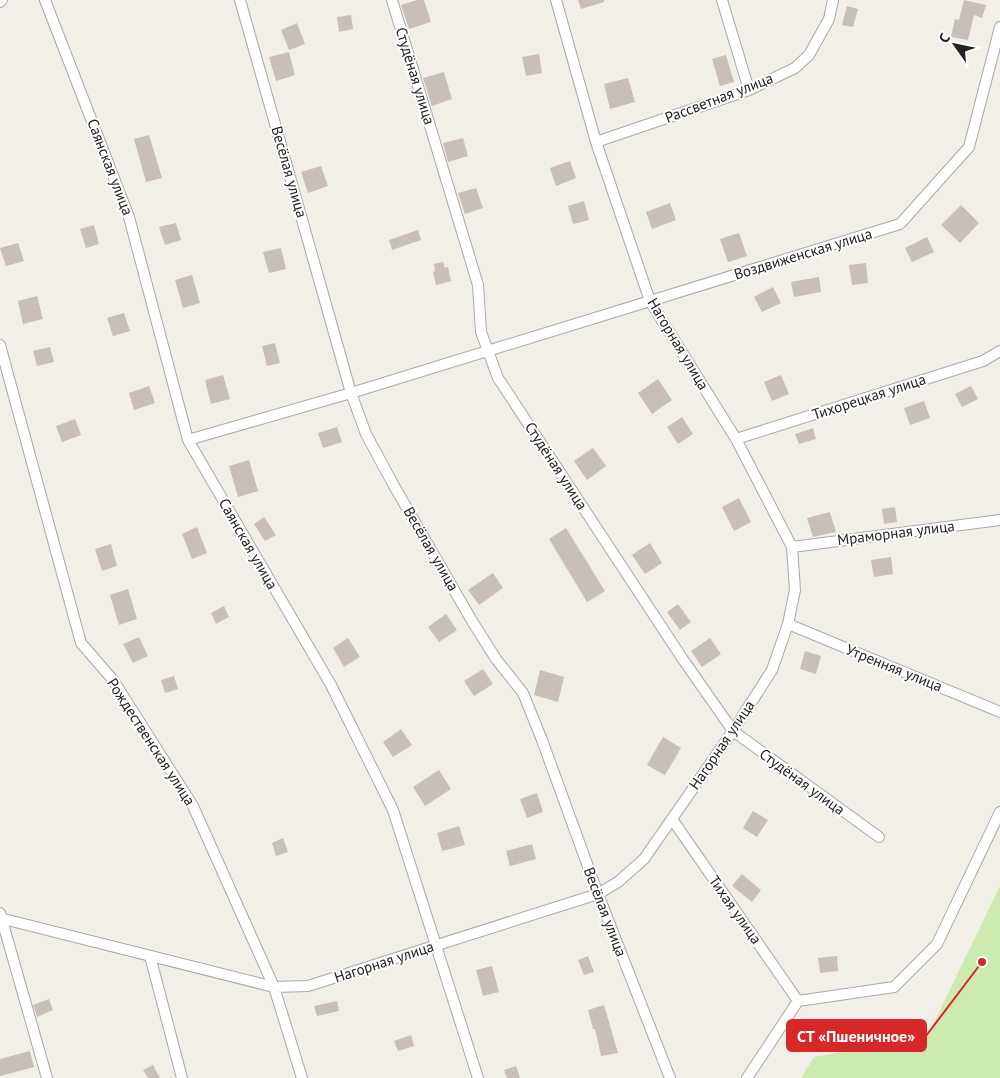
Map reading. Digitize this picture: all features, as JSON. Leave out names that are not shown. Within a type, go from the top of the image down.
[{"type":"street","name":"Саянская улица","points":[[45,0],[130,217],[188,440],[331,685],[393,810],[478,1078]]},
{"type":"street","name":"Весёлая улица","points":[[240,0],[351,393],[366,434],[482,636],[496,659],[523,693],[598,894],[670,1078]]},
{"type":"street","name":"Студёная улица","points":[[392,0],[478,285],[481,332],[498,378],[676,650],[733,731],[878,838]]},
{"type":"street","name":"Нагорная улица","points":[[1,916],[274,987],[308,986],[598,894],[618,882],[644,859],[733,731],[772,670],[788,624],[795,590],[792,546],[736,439],[650,301],[596,142],[556,0]]},
{"type":"street","points":[[722,0],[749,90]]},
{"type":"street","name":"Рассветная улица","points":[[596,142],[749,90],[795,68],[809,56],[829,19],[833,0]]},
{"type":"street","name":"Воздвиженская улица","points":[[188,440],[351,393],[900,224],[969,147],[1000,27]]},
{"type":"street","name":"Рождественская улица","points":[[0,345],[80,643],[113,680],[193,806],[274,987],[302,1078]]},
{"type":"street","name":"Тихорецкая улица","points":[[736,439],[983,361],[1000,351]]},
{"type":"street","name":"Мраморная улица","points":[[792,546],[1000,520]]},
{"type":"street","name":"Утренняя улица","points":[[788,624],[1000,712]]},
{"type":"street","points":[[747,1078],[798,1001],[894,987],[937,944],[1000,812]]},
{"type":"street","name":"Тихая улица","points":[[672,819],[798,1001]]},
{"type":"street","points":[[1,916],[47,1078]]},
{"type":"street","points":[[150,956],[182,1078]]},
{"type":"green space","points":[[1000,886],[1000,1078],[801,1078],[814,1057],[927,1037]]},
{"type":"building","points":[[424,0],[431,22],[409,29],[401,5]]},
{"type":"building","points":[[578,0],[604,0],[604,2],[581,9]]},
{"type":"building","points":[[964,0],[986,5],[982,18],[974,15],[968,40],[951,37],[955,19],[959,20]]},
{"type":"building","points":[[847,6],[858,9],[853,27],[842,25]]},
{"type":"building","points":[[351,15],[353,29],[339,32],[337,17]]},
{"type":"building","points":[[297,23],[305,44],[289,50],[281,30]]},
{"type":"building","points":[[289,52],[295,75],[276,81],[269,57]]},
{"type":"building","points":[[539,54],[542,73],[526,76],[522,57]]},
{"type":"building","points":[[726,55],[734,82],[720,86],[712,59]]},
{"type":"building","points":[[444,72],[452,99],[432,106],[423,78]]},
{"type":"building","points":[[628,78],[635,102],[610,109],[604,84]]},
{"type":"building","points":[[149,135],[162,178],[146,182],[134,139]]},
{"type":"building","points":[[463,138],[468,156],[448,162],[443,143]]},
{"type":"building","points":[[570,161],[576,178],[556,186],[550,168]]},
{"type":"building","points":[[321,166],[328,186],[308,193],[301,172]]},
{"type":"building","points":[[476,188],[483,208],[465,214],[458,193]]},
{"type":"building","points":[[584,201],[589,220],[573,224],[568,206]]},
{"type":"building","points":[[670,203],[676,220],[652,229],[646,212]]},
{"type":"building","points":[[961,205],[979,223],[960,243],[941,225]]},
{"type":"building","points":[[176,223],[181,240],[165,245],[159,227]]},
{"type":"building","points":[[94,225],[99,244],[86,248],[80,229]]},
{"type":"building","points":[[418,230],[421,240],[392,250],[389,240]]},
{"type":"building","points":[[739,233],[747,256],[728,262],[720,239]]},
{"type":"building","points":[[927,237],[934,252],[912,262],[905,248]]},
{"type":"building","points":[[18,243],[24,261],[6,266],[0,248]]},
{"type":"building","points":[[281,248],[286,269],[269,273],[263,252]]},
{"type":"building","points":[[443,262],[445,268],[448,267],[451,281],[436,285],[433,272],[435,271],[434,264]]},
{"type":"building","points":[[866,263],[868,283],[852,285],[849,265]]},
{"type":"building","points":[[192,275],[200,303],[183,308],[175,280]]},
{"type":"building","points":[[819,277],[821,292],[794,297],[791,282]]},
{"type":"building","points":[[773,287],[781,303],[762,312],[754,297]]},
{"type":"building","points":[[37,296],[43,319],[23,324],[18,301]]},
{"type":"building","points":[[124,313],[130,331],[113,336],[107,318]]},
{"type":"building","points":[[275,343],[280,363],[267,366],[262,346]]},
{"type":"building","points":[[50,347],[54,362],[37,366],[33,351]]},
{"type":"building","points":[[223,375],[230,399],[211,404],[205,380]]},
{"type":"building","points":[[781,375],[789,394],[772,401],[764,382]]},
{"type":"building","points":[[658,379],[672,400],[652,414],[638,393]]},
{"type":"building","points":[[149,386],[155,403],[134,410],[129,393]]},
{"type":"building","points":[[971,386],[978,399],[962,407],[955,394]]},
{"type":"building","points":[[924,401],[930,418],[910,425],[904,408]]},
{"type":"building","points":[[682,417],[693,434],[678,444],[667,427]]},
{"type":"building","points":[[75,419],[81,435],[62,442],[56,426]]},
{"type":"building","points":[[337,427],[342,442],[323,448],[318,433]]},
{"type":"building","points":[[813,428],[816,439],[799,444],[795,434]]},
{"type":"building","points":[[593,448],[606,466],[587,480],[574,461]]},
{"type":"building","points":[[249,460],[258,491],[238,497],[229,466]]},
{"type":"building","points":[[739,498],[751,522],[734,531],[722,507]]},
{"type":"building","points":[[895,507],[897,522],[884,524],[882,509]]},
{"type":"building","points":[[830,512],[836,532],[813,537],[807,518]]},
{"type":"building","points":[[264,517],[276,535],[265,541],[254,524]]},
{"type":"building","points":[[197,527],[207,553],[192,559],[182,534]]},
{"type":"building","points":[[566,528],[605,591],[587,602],[549,539]]},
{"type":"building","points":[[650,543],[662,563],[645,574],[632,555]]},
{"type":"building","points":[[111,544],[117,566],[102,571],[95,549]]},
{"type":"building","points":[[891,557],[893,574],[874,577],[871,560]]},
{"type":"building","points":[[493,573],[503,588],[479,605],[468,590]]},
{"type":"building","points":[[128,589],[137,619],[119,625],[110,595]]},
{"type":"building","points":[[678,604],[691,622],[680,630],[667,612]]},
{"type":"building","points":[[224,606],[229,617],[216,624],[211,613]]},
{"type":"building","points":[[446,614],[457,630],[439,642],[428,627]]},
{"type":"building","points":[[139,637],[148,656],[133,663],[123,644]]},
{"type":"building","points":[[348,638],[360,657],[344,667],[333,648]]},
{"type":"building","points":[[710,638],[721,654],[702,667],[691,651]]},
{"type":"building","points":[[805,651],[821,656],[816,674],[800,669]]},
{"type":"building","points":[[483,669],[493,684],[474,696],[464,681]]},
{"type":"building","points":[[540,670],[564,677],[558,702],[534,695]]},
{"type":"building","points":[[174,676],[178,689],[165,693],[161,680]]},
{"type":"building","points":[[401,729],[412,745],[393,757],[383,742]]},
{"type":"building","points":[[663,737],[681,748],[665,775],[647,765]]},
{"type":"building","points":[[439,770],[451,789],[425,806],[413,787]]},
{"type":"building","points":[[537,793],[543,812],[527,818],[520,799]]},
{"type":"building","points":[[753,811],[768,820],[757,837],[743,828]]},
{"type":"building","points":[[459,826],[465,845],[442,851],[437,833]]},
{"type":"building","points":[[283,838],[288,852],[276,856],[272,843]]},
{"type":"building","points":[[532,844],[536,859],[510,866],[506,851]]},
{"type":"building","points":[[742,874],[761,890],[752,902],[732,886]]},
{"type":"building","points":[[588,956],[594,972],[584,975],[578,960]]},
{"type":"building","points":[[837,956],[838,971],[820,973],[818,958]]},
{"type":"building","points":[[492,966],[499,992],[483,996],[476,970]]},
{"type":"building","points":[[49,999],[53,1010],[37,1017],[33,1005]]},
{"type":"building","points":[[337,1001],[339,1011],[317,1016],[314,1006]]},
{"type":"building","points":[[604,1005],[618,1053],[601,1056],[595,1029],[593,1029],[588,1010]]},
{"type":"building","points":[[411,1035],[414,1046],[398,1051],[394,1041]]},
{"type":"building","points":[[30,1051],[34,1067],[0,1076],[0,1059]]},
{"type":"building","points":[[153,1065],[160,1078],[148,1078],[143,1070]]},
{"type":"building","points":[[516,1066],[520,1078],[507,1078],[504,1070]]},
{"type":"place","name":"СТ «Пшеничное»","points":[[982,962]]}]
